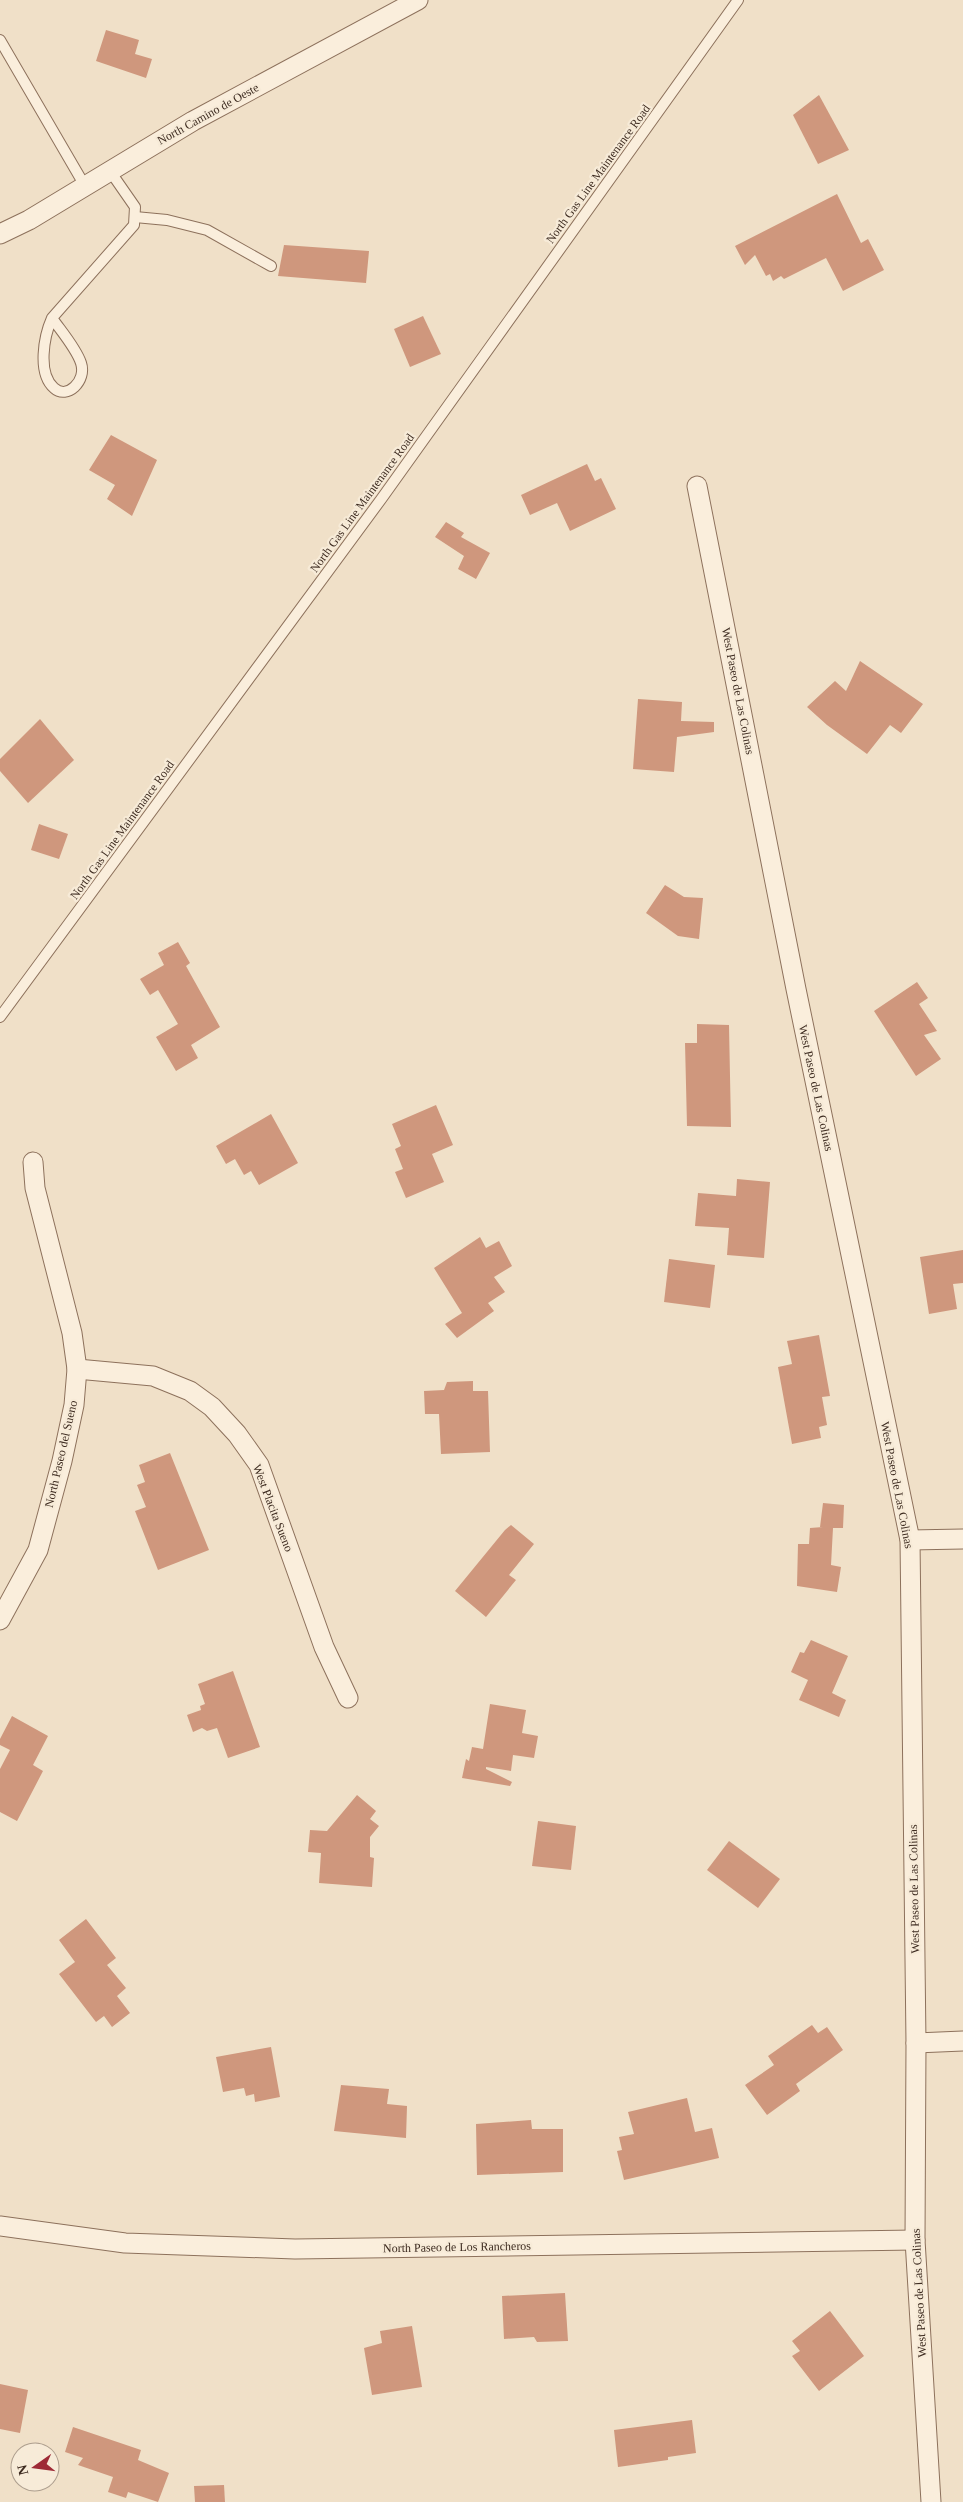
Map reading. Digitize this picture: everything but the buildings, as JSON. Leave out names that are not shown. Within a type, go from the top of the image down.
[{"type":"street","name":"North Camino de Oeste","points":[[0,234],[29,220],[193,121],[418,0]]},
{"type":"street","name":"West Paseo de Las Colinas","points":[[698,486],[796,989],[910,1540],[916,2042],[915,2240],[931,2502]]},
{"type":"street","name":"North Paseo del Sueno","points":[[0,1620],[38,1550],[62,1461],[74,1405],[77,1369],[72,1333],[35,1188],[33,1162]]},
{"type":"street","name":"West Placita Sueno","points":[[77,1369],[153,1376],[190,1391],[212,1407],[237,1434],[259,1465],[324,1646],[348,1698]]},
{"type":"street","points":[[910,1540],[963,1539]]},
{"type":"street","points":[[916,2042],[963,2041]]},
{"type":"street","name":"North Paseo de Los Rancheros","points":[[0,2226],[125,2243],[295,2249],[915,2240]]},
{"type":"lane","name":"North Gas Line Maintenance Road","points":[[0,1017],[382,498],[738,0]]},
{"type":"lane","points":[[0,40],[85,186]]},
{"type":"lane","points":[[52,318],[81,361],[84,374],[79,383],[71,389],[61,391],[54,388],[46,376],[45,352],[47,330],[52,318],[134,225],[135,207],[110,171]]},
{"type":"lane","points":[[135,217],[167,220],[207,230],[271,266]]}]
